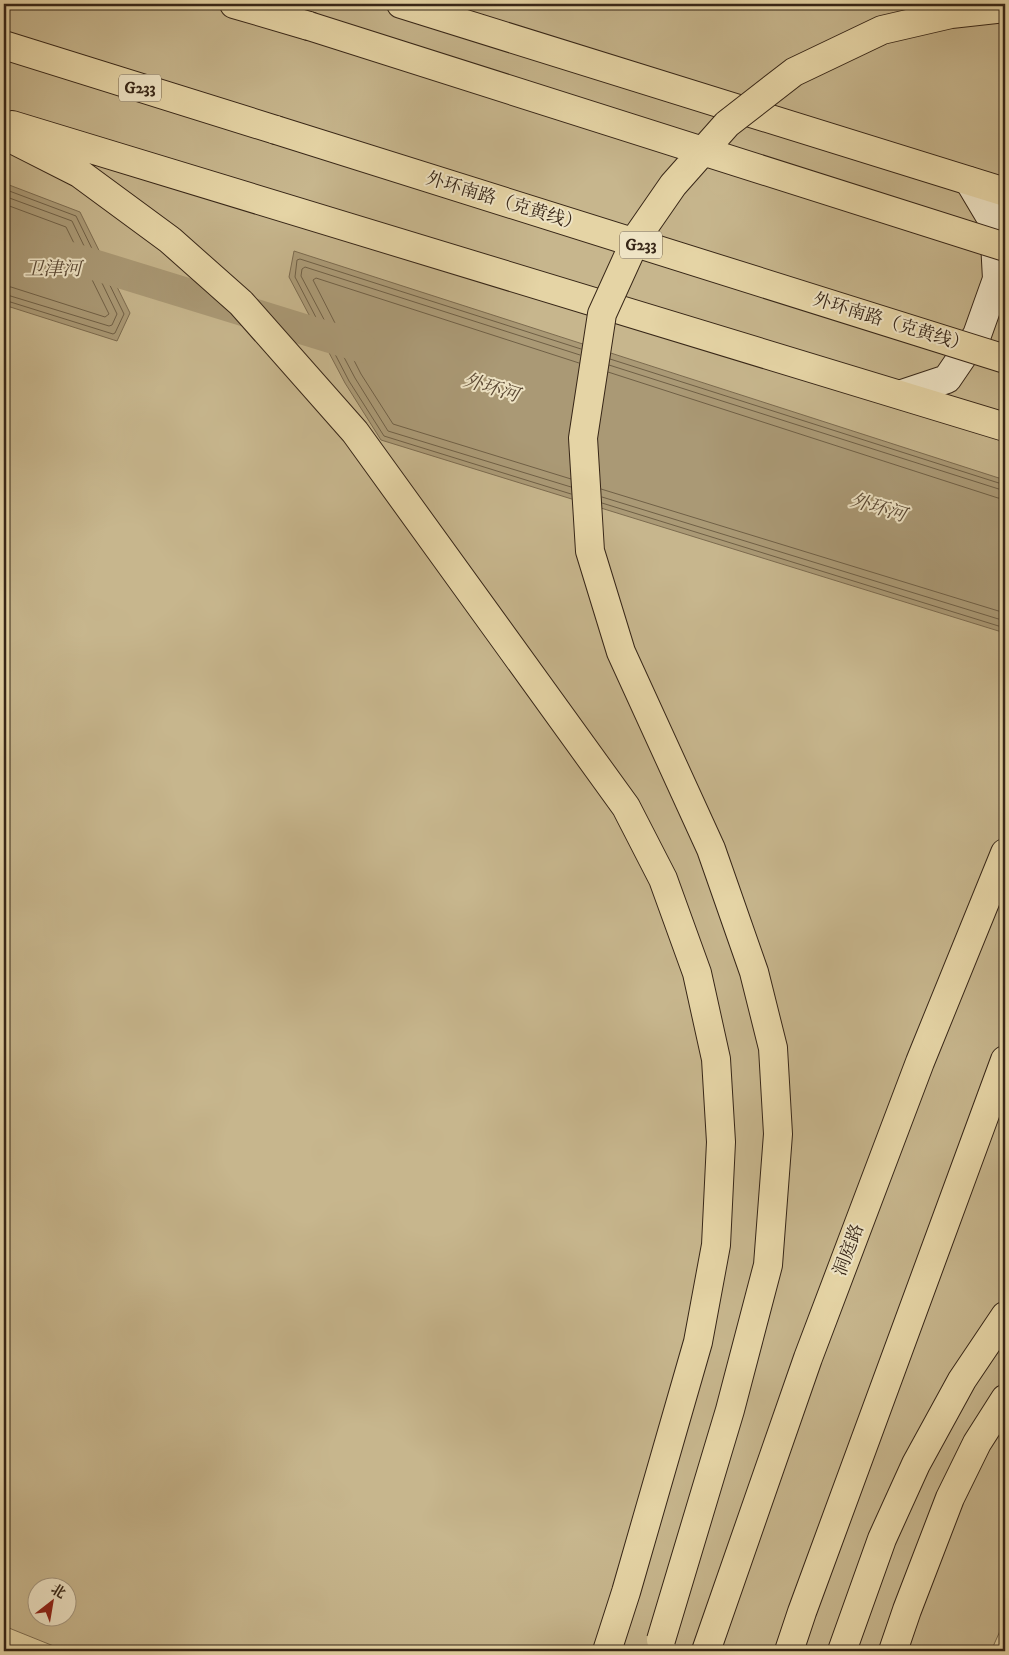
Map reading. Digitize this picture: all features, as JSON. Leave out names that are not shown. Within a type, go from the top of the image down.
[{"type":"highway","points":[[234,4],[309,26],[1005,247]]},
{"type":"highway","points":[[401,4],[1005,192]]},
{"type":"highway","points":[[659,1646],[730,1410],[768,1265],[778,1134],[772,1048],[754,972],[711,849],[621,652],[590,551],[583,438],[602,314],[637,237],[673,185],[727,124],[794,72],[882,30],[951,14],[1005,8]]},
{"type":"highway","name":"外环南路（克黄线）","points":[[4,45],[1005,359]]},
{"type":"highway","points":[[4,122],[902,394],[1005,427]]},
{"type":"highway","points":[[4,135],[78,173],[170,240],[241,304],[355,432],[626,807],[663,879],[697,973],[716,1059],[721,1142],[716,1245],[698,1342],[626,1592],[607,1651]]},
{"type":"highway","name":"洞庭路","points":[[706,1651],[808,1358],[920,1062],[1005,853]]},
{"type":"highway","points":[[789,1651],[805,1602],[1005,1060]]},
{"type":"highway","points":[[842,1651],[882,1539],[916,1464],[962,1380],[1005,1316]]},
{"type":"highway","points":[[893,1651],[950,1498],[978,1443],[1005,1399]]},
{"type":"main road","points":[[902,394],[946,379],[976,335],[997,279],[994,223],[969,181]]},
{"type":"shaded area","points":[[4,4],[1005,4],[1005,1620],[991,1651],[66,1651],[4,1626]]},
{"type":"water","name":"卫津河","points":[[4,183],[80,212],[130,313],[117,341],[4,305]]},
{"type":"water","points":[[294,251],[1005,480],[1005,633],[381,440],[345,383],[289,277]]},
{"type":"waterway","name":"外环河","points":[[4,237],[361,347]]}]
